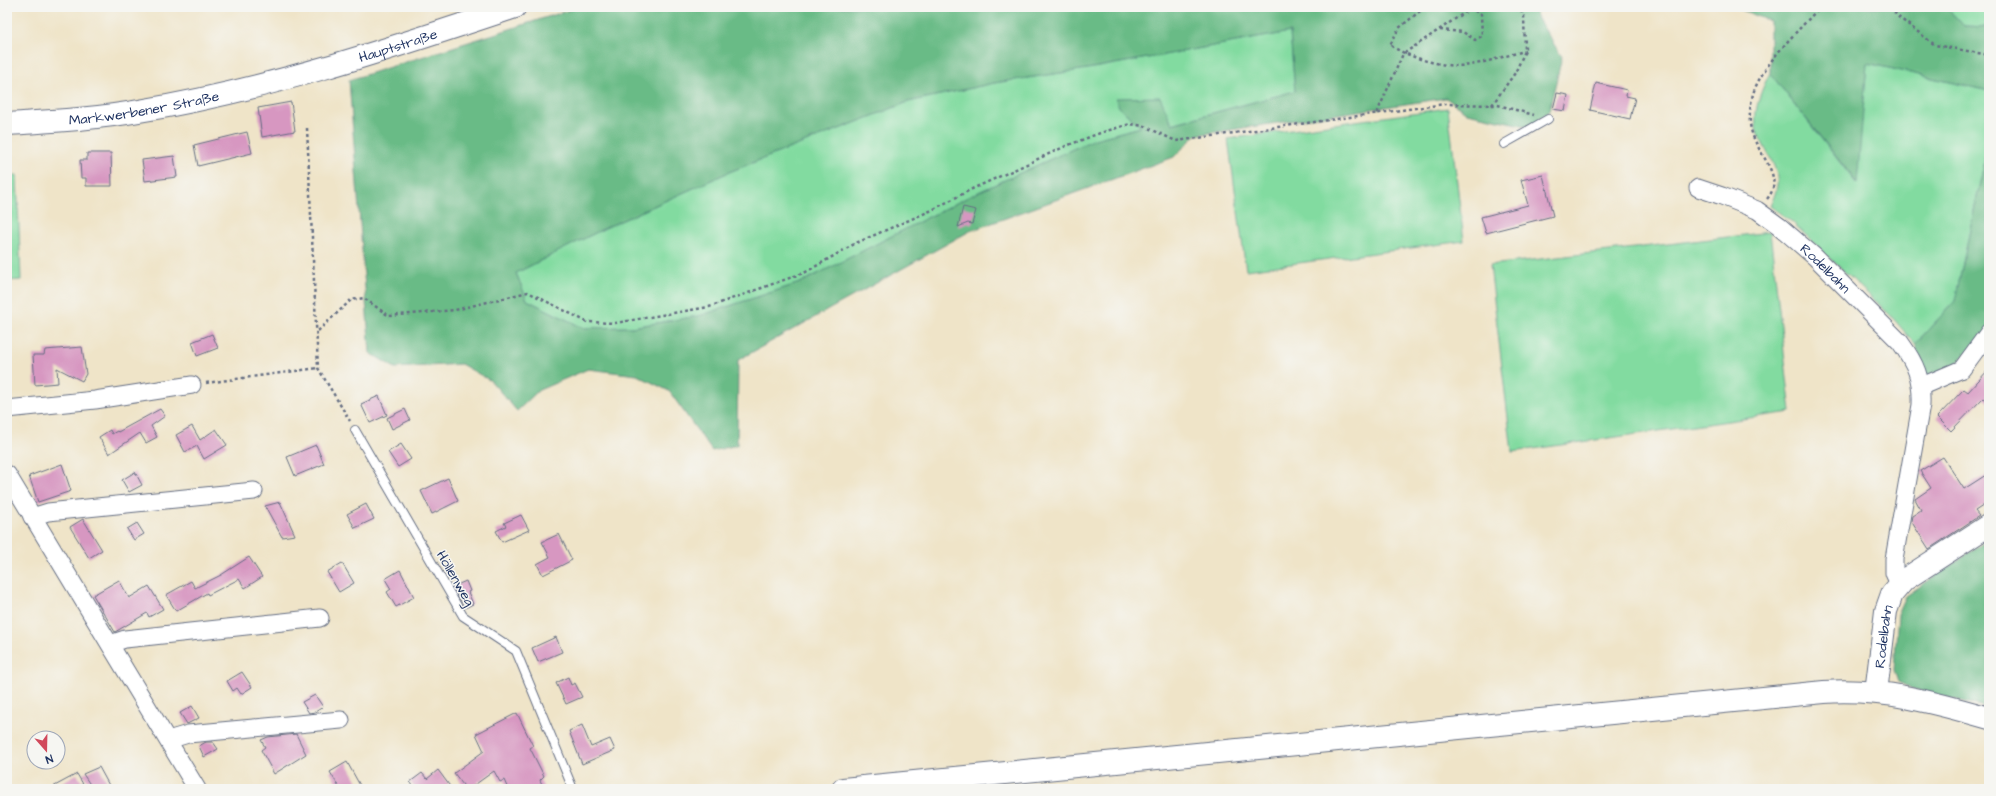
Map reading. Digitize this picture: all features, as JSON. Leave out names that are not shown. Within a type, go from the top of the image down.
[{"type":"street","name":"Hauptstraße","points":[[279,79],[425,37],[515,7]]},
{"type":"street","name":"Markwerbener Straße","points":[[7,124],[77,119],[140,111],[279,79]]},
{"type":"street","name":"Rodelbahn","points":[[1698,188],[1757,210],[1779,226],[1815,257],[1900,342],[1912,361],[1922,386],[1921,405],[1894,559],[1894,573],[1899,584]]},
{"type":"street","points":[[1922,386],[1962,369],[1989,332]]},
{"type":"street","points":[[7,409],[95,400],[192,385]]},
{"type":"street","points":[[7,474],[197,789]]},
{"type":"street","points":[[32,517],[48,512],[254,491]]},
{"type":"street","name":"Rodelbahn","points":[[1876,692],[1886,610],[1892,594],[1899,584],[1989,525]]},
{"type":"street","points":[[110,644],[125,639],[320,618]]},
{"type":"street","points":[[843,789],[1846,690],[1876,692],[1922,700],[1989,718]]},
{"type":"street","points":[[168,740],[188,734],[341,720]]},
{"type":"lane","points":[[1504,144],[1548,119]]},
{"type":"lane","name":"Höllenweg","points":[[356,430],[463,616],[516,651],[573,789]]},
{"type":"path","points":[[1424,7],[1399,28],[1390,45],[1403,54],[1443,64],[1469,66],[1525,51]]},
{"type":"path","points":[[1440,30],[1463,32],[1475,40],[1482,36],[1480,14],[1472,8],[1452,7]]},
{"type":"path","points":[[1492,105],[1515,73],[1525,51],[1524,15],[1519,7]]},
{"type":"path","points":[[1757,210],[1772,193],[1774,179],[1769,165],[1752,134],[1750,117],[1753,94],[1764,70],[1820,7]]},
{"type":"path","points":[[1891,7],[1897,16],[1934,45],[1989,55]]},
{"type":"path","points":[[1377,114],[1403,54],[1472,8]]},
{"type":"path","points":[[318,332],[351,300],[364,298],[389,316],[455,310],[528,292],[587,322],[616,323],[709,307],[806,272],[856,243],[930,211],[1066,146],[1100,133],[1130,124],[1144,126],[1176,141],[1445,104],[1492,105],[1548,119]]},
{"type":"path","points":[[307,128],[318,332],[318,368],[356,430]]},
{"type":"path","points":[[192,385],[318,368]]},
{"type":"green space","points":[[579,7],[1534,7],[1538,19],[1562,57],[1549,111],[1531,127],[1467,113],[1446,98],[1196,135],[1174,157],[970,231],[738,360],[737,445],[712,451],[669,391],[637,375],[588,369],[539,390],[517,411],[491,381],[461,364],[395,368],[370,353],[349,80]],"holes":[[[1290,32],[1295,91],[1172,124],[1160,97],[1116,98],[1119,107],[1141,127],[1095,139],[972,195],[800,283],[699,316],[632,327],[583,328],[527,300],[516,273],[605,228],[729,172],[908,102],[994,83],[1087,69]]]},
{"type":"green space","points":[[1734,7],[1946,7],[1964,26],[1989,27],[1989,91],[1867,63],[1857,183],[1770,73],[1770,21]]},
{"type":"green space","points":[[1946,7],[1989,7],[1989,27],[1964,26]]},
{"type":"green space","points":[[1290,32],[1295,91],[1172,124],[1119,107],[1141,127],[1095,139],[972,195],[800,283],[699,316],[632,327],[583,328],[527,300],[516,273],[605,228],[729,172],[908,102],[994,83],[1087,69]]},
{"type":"green space","points":[[1867,63],[1989,91],[1989,140],[1955,301],[1915,344],[1891,316],[1792,222],[1770,206],[1776,189],[1777,175],[1757,132],[1756,117],[1758,101],[1770,73],[1856,183]]},
{"type":"green space","points":[[1448,108],[1464,241],[1246,270],[1228,139]]},
{"type":"green space","points":[[1989,140],[1989,330],[1955,365],[1926,376],[1915,344],[1955,301]]},
{"type":"green space","points":[[7,175],[17,175],[21,280],[7,281]]},
{"type":"green space","points":[[1770,232],[1791,412],[1512,452],[1490,265]]},
{"type":"green space","points":[[1989,539],[1989,708],[1913,689],[1898,682],[1894,670],[1898,614],[1906,596]]},
{"type":"building","points":[[1596,83],[1627,90],[1626,96],[1635,98],[1630,119],[1590,110]]},
{"type":"building","points":[[1557,93],[1568,95],[1565,111],[1553,109]]},
{"type":"building","points":[[291,102],[295,131],[262,137],[258,108]]},
{"type":"building","points":[[247,132],[252,153],[198,166],[194,145]]},
{"type":"building","points":[[87,153],[111,153],[112,186],[86,186],[86,178],[81,178],[80,160],[87,160]]},
{"type":"building","points":[[174,156],[177,177],[145,181],[142,160]]},
{"type":"building","points":[[1543,175],[1553,216],[1486,233],[1481,217],[1528,205],[1521,180]]},
{"type":"building","points":[[963,207],[976,210],[972,224],[968,223],[958,227]]},
{"type":"building","points":[[212,334],[218,348],[197,356],[192,342]]},
{"type":"building","points":[[82,347],[86,374],[82,381],[57,368],[58,383],[35,385],[33,355],[44,355],[45,350]]},
{"type":"building","points":[[1989,369],[1989,403],[1983,398],[1951,431],[1937,417],[1964,389],[1968,392]]},
{"type":"building","points":[[379,396],[387,415],[370,423],[361,404]]},
{"type":"building","points":[[160,409],[165,416],[151,426],[157,437],[146,443],[140,433],[109,454],[99,437],[110,430],[112,434],[117,431],[118,432]]},
{"type":"building","points":[[405,409],[410,420],[392,429],[387,418]]},
{"type":"building","points":[[192,426],[200,440],[216,429],[227,445],[204,459],[197,446],[185,452],[176,435]]},
{"type":"building","points":[[401,444],[411,459],[398,467],[388,452]]},
{"type":"building","points":[[316,445],[324,464],[295,476],[287,457]]},
{"type":"building","points":[[1943,457],[1964,489],[1989,473],[1989,502],[1975,511],[1979,516],[1929,549],[1911,521],[1912,516],[1921,510],[1915,499],[1931,488],[1920,471]]},
{"type":"building","points":[[62,464],[71,491],[38,502],[29,476]]},
{"type":"building","points":[[135,472],[142,485],[129,492],[122,480]]},
{"type":"building","points":[[448,478],[458,501],[432,514],[421,491]]},
{"type":"building","points":[[280,502],[295,535],[282,537],[265,506]]},
{"type":"building","points":[[366,504],[374,519],[355,528],[347,514]]},
{"type":"building","points":[[521,515],[529,530],[502,542],[496,531],[506,526],[504,523]]},
{"type":"building","points":[[83,519],[102,550],[89,558],[70,527]]},
{"type":"building","points":[[137,523],[144,534],[134,540],[127,529]]},
{"type":"building","points":[[559,534],[572,560],[543,575],[537,564],[550,557],[542,542]]},
{"type":"building","points":[[249,557],[262,577],[245,588],[239,579],[208,595],[207,593],[176,611],[166,595],[191,581],[195,588],[221,575]]},
{"type":"building","points":[[342,563],[354,583],[339,592],[327,572]]},
{"type":"building","points":[[400,570],[414,597],[396,607],[387,592],[391,589],[385,579]]},
{"type":"building","points":[[119,580],[129,598],[149,586],[163,609],[149,617],[147,613],[115,632],[93,595]]},
{"type":"building","points":[[466,581],[470,591],[468,592],[473,604],[465,608],[452,587]]},
{"type":"building","points":[[556,637],[562,652],[538,662],[532,648]]},
{"type":"building","points":[[242,672],[252,687],[241,694],[237,688],[233,691],[227,681]]},
{"type":"building","points":[[568,677],[571,685],[575,683],[582,697],[566,704],[556,683]]},
{"type":"building","points":[[315,695],[323,707],[315,712],[309,713],[302,702]]},
{"type":"building","points":[[192,706],[199,718],[187,724],[180,713]]},
{"type":"building","points":[[517,713],[533,746],[530,748],[544,776],[540,780],[544,789],[508,789],[504,780],[500,782],[494,771],[469,789],[466,789],[454,773],[484,751],[476,734]]},
{"type":"building","points":[[582,725],[591,747],[610,739],[615,750],[582,764],[569,731]]},
{"type":"building","points":[[296,734],[306,754],[274,774],[261,750],[265,747],[261,740],[268,737]]},
{"type":"building","points":[[206,742],[213,742],[218,749],[204,757],[199,746]]},
{"type":"building","points":[[347,762],[362,789],[340,789],[330,772]]},
{"type":"building","points":[[99,767],[111,789],[93,789],[83,774]]},
{"type":"building","points":[[438,770],[452,789],[414,789],[415,788],[410,782],[422,773],[427,779]]},
{"type":"building","points":[[77,774],[83,784],[74,789],[49,789]]}]
